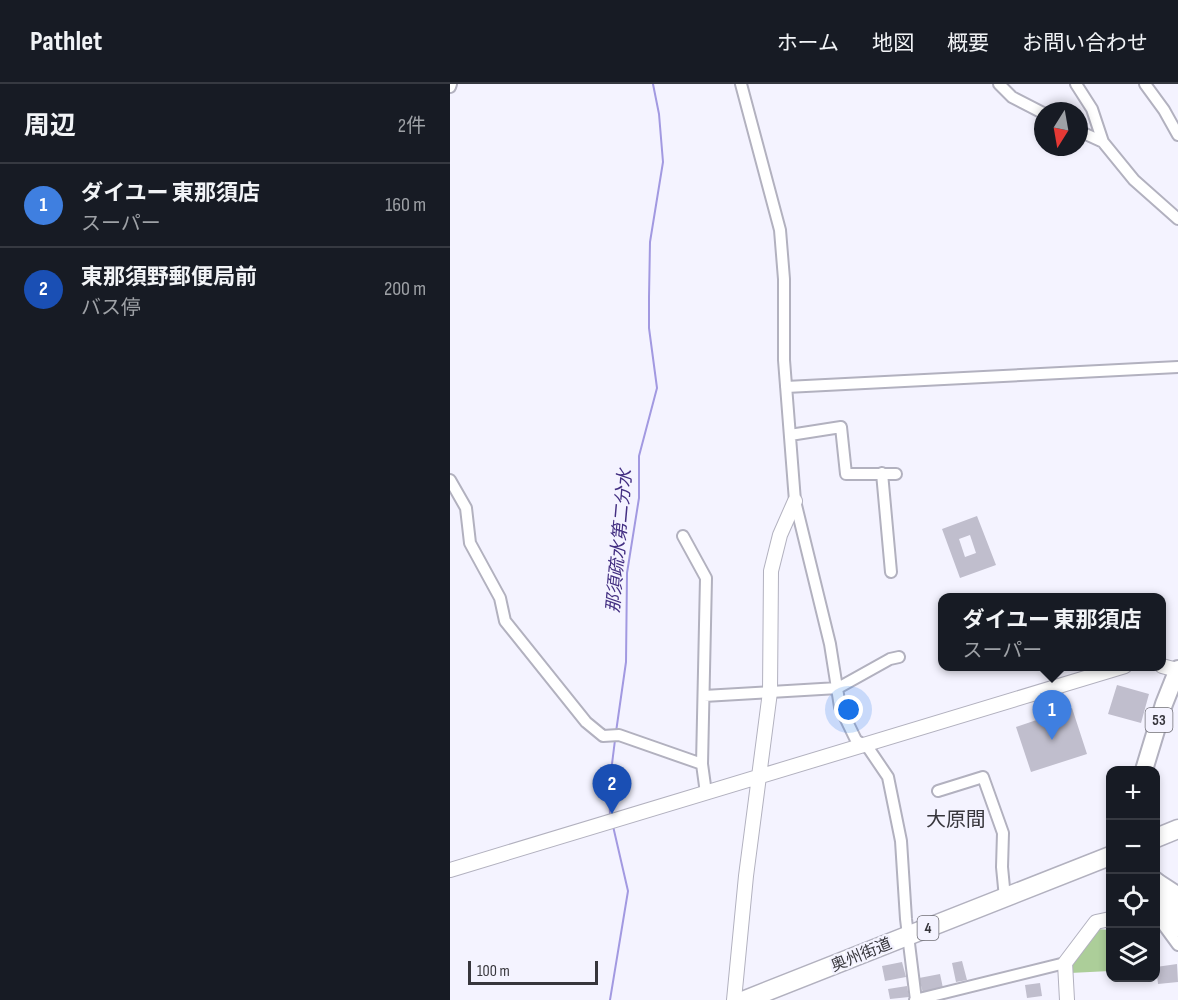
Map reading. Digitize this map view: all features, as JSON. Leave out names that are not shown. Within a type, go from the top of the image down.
[{"type":"highway","points":[[1160,836],[1178,829]]},
{"type":"highway","name":"奥州街道","points":[[745,1000],[1106,859]]},
{"type":"main road","name":"53","points":[[1145,766],[1164,704],[1178,670]]},
{"type":"main road","points":[[1160,885],[1178,908]]},
{"type":"main road","points":[[1160,906],[1178,928]]},
{"type":"street","points":[[741,84],[780,230],[786,387],[795,501],[830,644],[840,707],[856,740],[863,744],[888,777],[901,841],[908,936],[916,1000],[1065,963],[1096,922],[1106,920]]},
{"type":"street","points":[[999,84],[1012,97],[1034,108]]},
{"type":"street","points":[[1076,84],[1092,109],[1103,142],[1134,180],[1178,219]]},
{"type":"street","points":[[1145,84],[1164,110],[1178,135]]},
{"type":"street","points":[[1088,135],[1103,142]]},
{"type":"street","points":[[786,387],[1178,367]]},
{"type":"street","points":[[790,435],[841,427],[846,474],[896,474]]},
{"type":"street","points":[[882,473],[891,572]]},
{"type":"street","points":[[450,480],[466,508],[470,543],[500,598],[505,621],[586,722],[603,736],[619,735],[702,764]]},
{"type":"street","points":[[735,1000],[746,876],[761,775],[770,692],[771,572],[780,535],[795,501]]},
{"type":"street","points":[[683,536],[706,578],[702,764],[706,793]]},
{"type":"street","points":[[705,696],[838,688],[890,658],[899,657]]},
{"type":"street","points":[[450,870],[1108,671]]},
{"type":"street","points":[[938,791],[983,777],[1003,833],[1002,867],[1005,898]]},
{"type":"street","points":[[1160,882],[1178,892]]},
{"type":"street","points":[[1160,922],[1178,945]]},
{"type":"street","points":[[1065,963],[1067,1000]]},
{"type":"green space","points":[[1097,929],[1106,930],[1106,971],[1070,973],[1072,958]]},
{"type":"building","points":[[977,516],[996,565],[960,578],[942,529]],"holes":[[[970,535],[976,553],[965,557],[959,539]]]},
{"type":"building","points":[[1117,685],[1149,694],[1141,723],[1108,714]]},
{"type":"building","points":[[1072,708],[1087,754],[1031,772],[1016,727]]},
{"type":"building","points":[[962,961],[967,980],[956,982],[952,963]]},
{"type":"building","points":[[902,962],[906,977],[885,981],[882,966]]},
{"type":"building","points":[[1177,964],[1178,982],[1158,984],[1160,966]]},
{"type":"building","points":[[940,974],[943,988],[923,993],[919,978]]},
{"type":"building","points":[[1040,983],[1042,996],[1027,998],[1025,985]]},
{"type":"building","points":[[907,986],[909,997],[890,999],[888,989]]},
{"type":"waterway","name":"那須疏水第二分水","points":[[616,732],[626,662],[627,573],[639,498],[639,456],[657,388],[649,328],[650,242],[663,162],[659,114],[653,84]]},
{"type":"waterway","name":"那須疏水第二分水","points":[[610,815],[609,788],[615,740]]},
{"type":"waterway","name":"那須疏水第二分水","points":[[610,1000],[628,891],[613,826]]},
{"type":"place","name":"ダイユー 東那須店","points":[[1052,740]]},
{"type":"place","name":"東那須野郵便局前","points":[[612,814]]},
{"type":"district","name":"大原間","points":[[956,819]]}]
